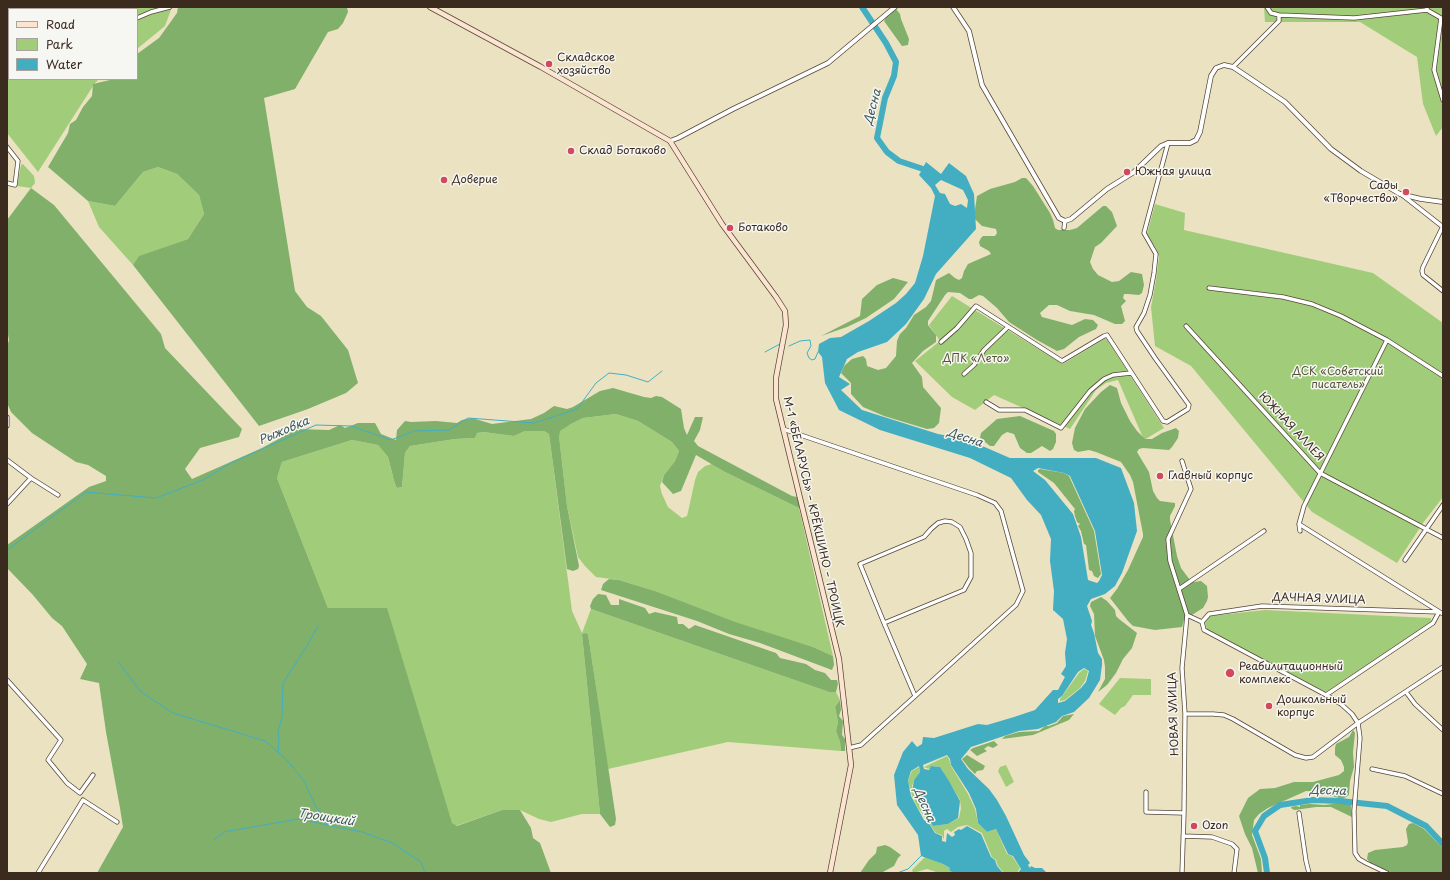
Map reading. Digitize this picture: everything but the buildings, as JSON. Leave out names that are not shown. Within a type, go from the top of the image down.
[{"type":"main road","points":[[430,7],[541,67],[670,141]]},
{"type":"main road","name":"М-1 «БЕЛАРУСЬ» – КРЁКШИНО – ТРОИЦК","points":[[670,141],[722,224],[785,311],[786,325],[776,378],[776,399],[839,659],[851,765],[830,873]]},
{"type":"street","points":[[138,18],[151,12],[170,7]]},
{"type":"street","points":[[670,141],[828,64],[895,7]]},
{"type":"street","points":[[953,7],[968,32],[982,86],[1060,218],[1065,221]]},
{"type":"street","points":[[1267,7],[1271,13],[1279,15],[1354,18],[1427,8],[1441,18],[1434,70],[1443,100]]},
{"type":"street","points":[[1233,68],[1279,21],[1279,15]]},
{"type":"street","points":[[1065,221],[1071,219],[1107,189],[1141,167],[1158,148],[1168,143],[1190,143],[1198,138],[1211,76],[1216,68],[1227,65],[1285,102],[1321,140],[1339,156],[1400,194],[1443,226],[1422,271],[1423,275],[1443,291]]},
{"type":"street","points":[[941,342],[958,328],[976,306],[1062,361],[1107,335],[1163,421],[1168,422],[1188,409],[1189,405],[1155,358],[1137,331],[1136,327],[1144,313],[1150,295],[1156,254],[1144,233],[1168,143]]},
{"type":"street","points":[[7,147],[18,161],[15,185],[7,184]]},
{"type":"street","points":[[1400,194],[1443,202]]},
{"type":"street","points":[[1064,228],[1065,221]]},
{"type":"street","points":[[1209,288],[1283,297],[1312,304],[1341,316],[1387,340],[1443,376]]},
{"type":"street","name":"ЮЖНАЯ АЛЛЕЯ","points":[[1186,326],[1320,473],[1425,527],[1443,538]]},
{"type":"street","points":[[964,374],[974,365],[984,350],[1008,327]]},
{"type":"street","points":[[1300,531],[1299,524],[1304,506],[1387,340]]},
{"type":"street","points":[[986,402],[999,410],[1025,410],[1061,428],[1090,391],[1104,379],[1113,375],[1131,373]]},
{"type":"street","points":[[7,418],[7,426]]},
{"type":"street","points":[[783,429],[977,495],[994,503],[1001,511],[1023,591],[1016,605],[861,745],[849,748]]},
{"type":"street","points":[[7,460],[31,478],[58,495]]},
{"type":"street","points":[[1182,462],[1191,489],[1168,539],[1170,561],[1188,615],[1202,622],[1204,630],[1326,695],[1352,714],[1358,723],[1360,738],[1354,811],[1356,856],[1366,863],[1387,873]]},
{"type":"street","points":[[7,504],[31,478]]},
{"type":"street","points":[[1405,560],[1425,527],[1443,506]]},
{"type":"street","points":[[884,623],[964,590],[971,577],[971,553],[960,526],[952,522],[945,521],[938,523],[924,538],[860,564],[884,623],[915,696]]},
{"type":"street","points":[[1299,524],[1443,614]]},
{"type":"street","points":[[1179,589],[1264,531]]},
{"type":"street","name":"ДАЧНАЯ УЛИЦА","points":[[1202,622],[1209,614],[1262,606],[1439,612]]},
{"type":"street","points":[[1326,695],[1433,623],[1439,612]]},
{"type":"street","name":"НОВАЯ УЛИЦА","points":[[1182,873],[1185,714],[1182,668],[1188,615]]},
{"type":"street","points":[[1185,714],[1224,715],[1295,755],[1306,758],[1313,757],[1358,723],[1443,667]]},
{"type":"street","points":[[7,680],[61,740],[48,760],[67,783],[80,793],[93,775]]},
{"type":"street","points":[[1406,692],[1415,704],[1443,730]]},
{"type":"street","points":[[1372,769],[1405,776],[1443,794]]},
{"type":"street","points":[[1146,792],[1146,812],[1184,813]]},
{"type":"street","points":[[38,873],[83,800],[117,822]]},
{"type":"street","points":[[1299,813],[1309,873]]},
{"type":"street","points":[[1183,836],[1212,837],[1232,844],[1237,849],[1234,873]]},
{"type":"green space","points":[[7,7],[172,7],[165,26],[138,48],[138,8],[8,8],[8,80],[98,80],[38,172],[7,133]]},
{"type":"green space","points":[[178,7],[347,7],[348,12],[343,23],[338,29],[328,32],[295,89],[264,98],[295,291],[307,307],[321,316],[348,350],[358,383],[346,393],[308,409],[259,426],[133,265],[139,256],[188,239],[204,214],[199,195],[177,174],[158,167],[143,172],[115,206],[88,201],[48,167],[68,133],[70,124],[76,120],[83,107],[92,96],[93,84],[110,80],[138,80],[138,53],[159,38],[177,13]]},
{"type":"green space","points":[[1264,7],[1443,7],[1443,127],[1436,136],[1423,104],[1417,57],[1360,22],[1265,22]]},
{"type":"green space","points":[[896,9],[900,14],[909,39],[908,45],[902,46],[884,21],[886,17]]},
{"type":"green space","points":[[23,164],[34,176],[35,183],[31,188],[17,186],[21,165]]},
{"type":"green space","points":[[158,167],[177,174],[199,195],[204,214],[188,239],[140,256],[133,265],[99,227],[88,201],[115,206],[143,172]]},
{"type":"green space","points":[[1022,178],[1026,178],[1033,186],[1050,213],[1055,228],[1058,230],[1070,230],[1077,228],[1103,206],[1106,206],[1112,212],[1117,226],[1101,243],[1095,247],[1090,262],[1098,275],[1112,282],[1119,281],[1131,272],[1142,274],[1144,285],[1142,293],[1139,295],[1124,294],[1123,298],[1126,301],[1121,306],[1125,321],[1122,324],[1115,324],[1094,315],[1070,311],[1057,305],[1049,305],[1040,313],[1042,317],[1072,325],[1085,319],[1093,320],[1098,325],[1096,329],[1079,337],[1064,349],[1057,351],[1009,322],[997,308],[983,296],[979,295],[969,299],[960,293],[948,292],[928,321],[928,325],[936,335],[936,342],[923,351],[912,363],[922,377],[923,387],[941,408],[939,423],[934,428],[927,429],[884,416],[863,407],[851,394],[851,383],[841,373],[844,366],[852,359],[863,356],[866,359],[867,366],[878,370],[886,368],[896,356],[897,341],[900,334],[906,328],[914,315],[926,307],[931,301],[936,280],[949,273],[959,280],[962,278],[968,264],[991,254],[989,251],[980,246],[979,242],[983,236],[995,236],[997,233],[996,229],[982,226],[975,219],[974,216],[977,196],[990,189],[1015,182]]},
{"type":"green space","points":[[31,188],[54,205],[161,334],[165,348],[242,429],[239,437],[200,448],[185,469],[192,479],[262,448],[297,429],[329,430],[340,425],[345,428],[358,423],[375,423],[381,434],[396,440],[397,430],[405,421],[457,423],[462,420],[472,418],[492,424],[531,419],[554,406],[567,409],[600,391],[613,388],[644,397],[662,397],[681,409],[684,428],[687,435],[695,417],[703,417],[700,430],[694,441],[698,446],[792,496],[797,497],[799,501],[799,508],[725,472],[696,455],[681,491],[673,494],[662,482],[664,475],[675,461],[679,451],[672,442],[638,421],[616,414],[583,418],[560,431],[559,436],[567,506],[579,566],[578,569],[573,571],[567,569],[549,434],[544,431],[525,431],[514,436],[483,432],[477,433],[475,438],[455,439],[410,446],[405,453],[402,487],[397,488],[388,457],[378,445],[352,440],[282,462],[277,478],[328,608],[387,608],[452,823],[457,826],[502,810],[520,810],[531,828],[533,838],[540,843],[551,873],[97,873],[123,827],[99,683],[80,679],[87,664],[62,626],[52,618],[33,595],[7,568],[7,545],[89,487],[106,481],[106,476],[88,465],[76,462],[32,433],[11,412],[7,403],[7,347],[9,340],[7,329],[7,220]]},
{"type":"green space","name":"ДСК «Советский писатель»","points":[[1155,204],[1185,213],[1184,230],[1373,273],[1443,323],[1443,497],[1423,523],[1397,563],[1312,512],[1191,366],[1155,346],[1151,307],[1159,257],[1157,250],[1147,234]]},
{"type":"green space","points":[[893,278],[908,282],[894,299],[866,318],[847,327],[821,336],[860,316],[862,299],[877,285]]},
{"type":"green space","name":"ДПК «Лето»","points":[[952,296],[1063,364],[1106,338],[1164,428],[1144,440],[1118,380],[1106,383],[1096,390],[1070,429],[994,395],[975,410],[952,397],[915,361],[940,341],[929,325]]},
{"type":"green space","points":[[1110,385],[1117,388],[1121,403],[1130,421],[1145,439],[1152,439],[1162,433],[1176,428],[1179,431],[1178,438],[1169,450],[1143,448],[1139,449],[1137,452],[1149,472],[1153,491],[1157,498],[1160,501],[1175,503],[1170,520],[1177,556],[1181,568],[1190,580],[1194,582],[1201,581],[1207,586],[1208,597],[1203,608],[1184,620],[1182,627],[1155,630],[1133,626],[1110,598],[1128,570],[1143,537],[1133,482],[1121,462],[1089,450],[1078,452],[1074,450],[1072,443],[1075,428],[1085,409]]},
{"type":"green space","points":[[616,414],[638,421],[672,442],[679,451],[675,461],[664,475],[660,486],[668,507],[682,518],[687,516],[698,472],[705,466],[712,464],[725,472],[799,508],[833,656],[813,647],[718,617],[655,591],[619,580],[596,577],[585,566],[578,557],[567,506],[559,431],[583,418]]},
{"type":"green space","points":[[1020,416],[1054,431],[1056,434],[1056,442],[1053,449],[1050,451],[1042,446],[1031,453],[1027,453],[1020,448],[1014,434],[1007,432],[1002,435],[994,446],[990,446],[980,438],[981,433],[997,419]]},
{"type":"green space","points":[[525,431],[544,431],[549,434],[572,611],[582,633],[591,609],[829,692],[836,692],[840,700],[835,707],[838,722],[836,731],[840,742],[841,751],[728,742],[608,769],[588,634],[585,633],[582,634],[600,814],[582,814],[551,822],[539,819],[520,810],[502,810],[456,826],[452,823],[338,608],[328,608],[277,478],[282,462],[352,440],[378,445],[388,457],[397,488],[402,487],[405,453],[410,446],[455,439],[475,438],[477,433],[483,432],[514,436]]},
{"type":"green space","points":[[1040,469],[1064,473],[1069,476],[1094,531],[1101,574],[1098,578],[1094,576],[1092,571],[1089,570],[1086,545],[1084,544],[1081,531],[1078,526],[1080,524],[1077,522],[1075,516],[1075,509],[1054,483],[1038,472]]},
{"type":"green space","points":[[609,579],[619,580],[655,591],[735,622],[813,647],[833,656],[834,665],[832,670],[760,643],[729,634],[697,621],[601,590],[603,584]]},
{"type":"green space","points":[[598,594],[606,595],[611,605],[619,605],[619,599],[645,608],[649,614],[655,612],[677,617],[678,624],[683,624],[689,629],[695,625],[776,653],[780,658],[806,664],[815,670],[825,673],[831,680],[837,680],[838,684],[836,692],[829,692],[591,609],[590,606],[593,599]]},
{"type":"green space","points":[[1101,597],[1115,610],[1116,616],[1119,619],[1137,633],[1132,648],[1123,659],[1116,673],[1107,685],[1098,692],[1105,679],[1105,667],[1095,636],[1094,614],[1090,606],[1091,602]]},
{"type":"green space","points":[[1265,610],[1431,618],[1431,622],[1326,692],[1207,630],[1205,623],[1210,616]]},
{"type":"green space","points":[[582,634],[588,634],[616,819],[615,825],[610,827],[600,814]]},
{"type":"green space","points":[[1084,669],[1088,671],[1085,681],[1080,688],[1065,700],[1060,701],[1079,673]]},
{"type":"green space","points":[[1120,678],[1151,679],[1151,695],[1133,695],[1125,706],[1115,715],[1099,704]]},
{"type":"green space","points":[[840,700],[841,710],[839,716],[843,721],[842,735],[845,739],[845,751],[841,751],[840,742],[836,731],[838,722],[835,707]]},
{"type":"green space","points":[[1074,714],[1069,720],[1033,735],[1002,739],[1005,736],[1019,732],[1039,731],[1045,726],[1057,723],[1063,716]]},
{"type":"green space","points":[[1353,730],[1355,733],[1353,752],[1354,767],[1350,781],[1349,795],[1343,799],[1317,792],[1306,791],[1268,808],[1259,814],[1254,820],[1252,835],[1261,859],[1262,873],[1258,873],[1252,848],[1245,834],[1239,816],[1248,798],[1260,789],[1275,788],[1294,782],[1313,782],[1339,775],[1344,771],[1344,767],[1341,760],[1335,755],[1336,744],[1349,737]]},
{"type":"green space","points":[[994,741],[998,745],[993,748],[988,746],[984,749],[987,751],[977,756],[970,750],[973,748]]},
{"type":"green space","points":[[967,755],[985,766],[983,770],[977,771],[975,774],[962,759]]},
{"type":"green space","points":[[947,756],[975,809],[978,823],[987,832],[996,829],[1007,854],[1012,856],[1020,868],[1017,873],[1004,873],[998,866],[996,860],[992,857],[982,833],[967,825],[958,827],[951,832],[947,829],[944,831],[944,840],[942,835],[936,833],[918,808],[912,796],[908,780],[912,771],[919,767],[920,772],[914,780],[912,786],[933,826],[948,824],[959,818],[961,808],[960,800],[940,767],[932,766],[929,769],[924,767]]},
{"type":"green space","points":[[1006,765],[1014,782],[1006,787],[998,771],[1000,767]]},
{"type":"green space","points":[[1340,803],[1351,804],[1352,817],[1331,807],[1316,807],[1295,810],[1291,807],[1300,807],[1300,805],[1310,804],[1325,805]]},
{"type":"green space","points":[[1413,823],[1424,829],[1443,848],[1443,873],[1393,873],[1371,864],[1367,859],[1368,853],[1375,850],[1403,847],[1407,845],[1406,829],[1409,824]]},
{"type":"green space","points":[[885,845],[901,855],[894,866],[881,873],[860,873],[876,853],[877,847]]},
{"type":"green space","points":[[925,857],[950,868],[949,870],[953,873],[939,873],[927,869],[913,873],[912,870]]},
{"type":"water","points":[[926,162],[941,174],[949,163],[966,176],[974,194],[976,229],[936,274],[924,299],[906,324],[887,342],[858,352],[847,359],[839,377],[850,384],[841,390],[862,410],[938,434],[966,439],[1010,458],[1096,458],[1121,468],[1134,503],[1137,531],[1122,573],[1115,586],[1105,594],[1091,599],[1087,606],[1092,621],[1091,625],[1098,653],[1102,659],[1100,680],[1089,698],[1074,712],[1062,716],[1056,722],[1038,729],[1019,731],[971,747],[961,759],[968,769],[989,789],[997,800],[1024,855],[1030,863],[1028,865],[1030,868],[1031,866],[1035,868],[1042,868],[1047,873],[1018,873],[1021,869],[1013,856],[1008,854],[996,829],[987,832],[978,823],[976,809],[969,793],[951,765],[950,759],[947,755],[923,765],[924,769],[929,770],[931,766],[940,767],[960,801],[958,818],[948,824],[933,826],[914,793],[914,780],[920,772],[919,766],[911,771],[908,780],[911,796],[924,820],[930,825],[935,833],[942,836],[942,841],[946,842],[947,833],[952,837],[955,835],[954,832],[967,826],[981,834],[991,857],[995,860],[997,866],[1003,873],[953,873],[949,870],[950,868],[943,864],[921,856],[918,835],[897,805],[894,775],[903,752],[912,741],[917,747],[922,744],[923,737],[934,738],[978,724],[987,725],[1035,710],[1053,690],[1058,690],[1065,677],[1061,674],[1066,666],[1065,653],[1067,639],[1063,619],[1053,610],[1054,591],[1050,561],[1051,539],[1041,515],[1027,500],[1011,478],[970,458],[880,430],[839,410],[825,383],[822,357],[818,352],[819,344],[830,338],[841,337],[869,321],[896,303],[915,283],[923,256],[935,196],[931,188],[919,175]],"holes":[[[941,180],[963,190],[968,200],[967,208],[961,204],[955,206],[950,204],[945,194],[940,193],[935,185]],[[1038,468],[1064,473],[1070,476],[1095,531],[1102,575],[1097,583],[1088,580],[1081,537],[1073,514],[1045,480],[1033,471]],[[1084,668],[1089,671],[1086,682],[1065,701],[1058,703],[1058,699],[1062,696],[1078,672]]]},
{"type":"waterway","name":"Десна","points":[[862,7],[886,43],[896,62],[894,76],[885,98],[877,138],[887,152],[899,161],[923,169],[927,176]]},
{"type":"waterway","name":"Рыжовка","points":[[789,346],[800,341],[810,340],[811,346],[807,353],[809,358],[812,360],[815,359],[818,352]]},
{"type":"waterway","name":"Рыжовка","points":[[765,352],[780,344]]},
{"type":"waterway","name":"Рыжовка","points":[[7,550],[86,492],[156,498],[203,480],[231,463],[316,425],[351,426],[391,440],[414,431],[449,430],[468,418],[534,423],[577,409],[596,383],[609,373],[626,375],[648,382],[662,371]]},
{"type":"waterway","points":[[278,751],[278,732],[282,717],[283,683],[318,626]]},
{"type":"waterway","points":[[119,663],[141,692],[173,713],[265,741],[286,759],[304,781],[315,805],[328,825]]},
{"type":"waterway","name":"Десна","points":[[1267,873],[1265,858],[1255,831],[1264,816],[1280,805],[1313,800],[1387,806],[1426,826],[1443,844]]},
{"type":"waterway","name":"Троицкий","points":[[214,840],[224,832],[298,819],[362,832],[392,843],[421,862],[425,873]]},
{"type":"waterway","name":"Троицкий","points":[[897,873],[908,869],[921,856]]},
{"type":"place","name":"Складское хозяйство","points":[[549,64]]},
{"type":"place","name":"Склад Ботаково","points":[[571,151]]},
{"type":"place","name":"Южная улица","points":[[1127,172]]},
{"type":"place","name":"Доверие","points":[[444,180]]},
{"type":"place","name":"Сады «Творчество»","points":[[1406,192]]},
{"type":"place","name":"Ботаково","points":[[730,228]]},
{"type":"place","name":"Главный корпус","points":[[1160,476]]},
{"type":"place","name":"Реабилитационный комплекс","points":[[1230,673]]},
{"type":"place","name":"Дошкольный корпус","points":[[1269,706]]},
{"type":"place","name":"Ozon","points":[[1194,826]]}]
